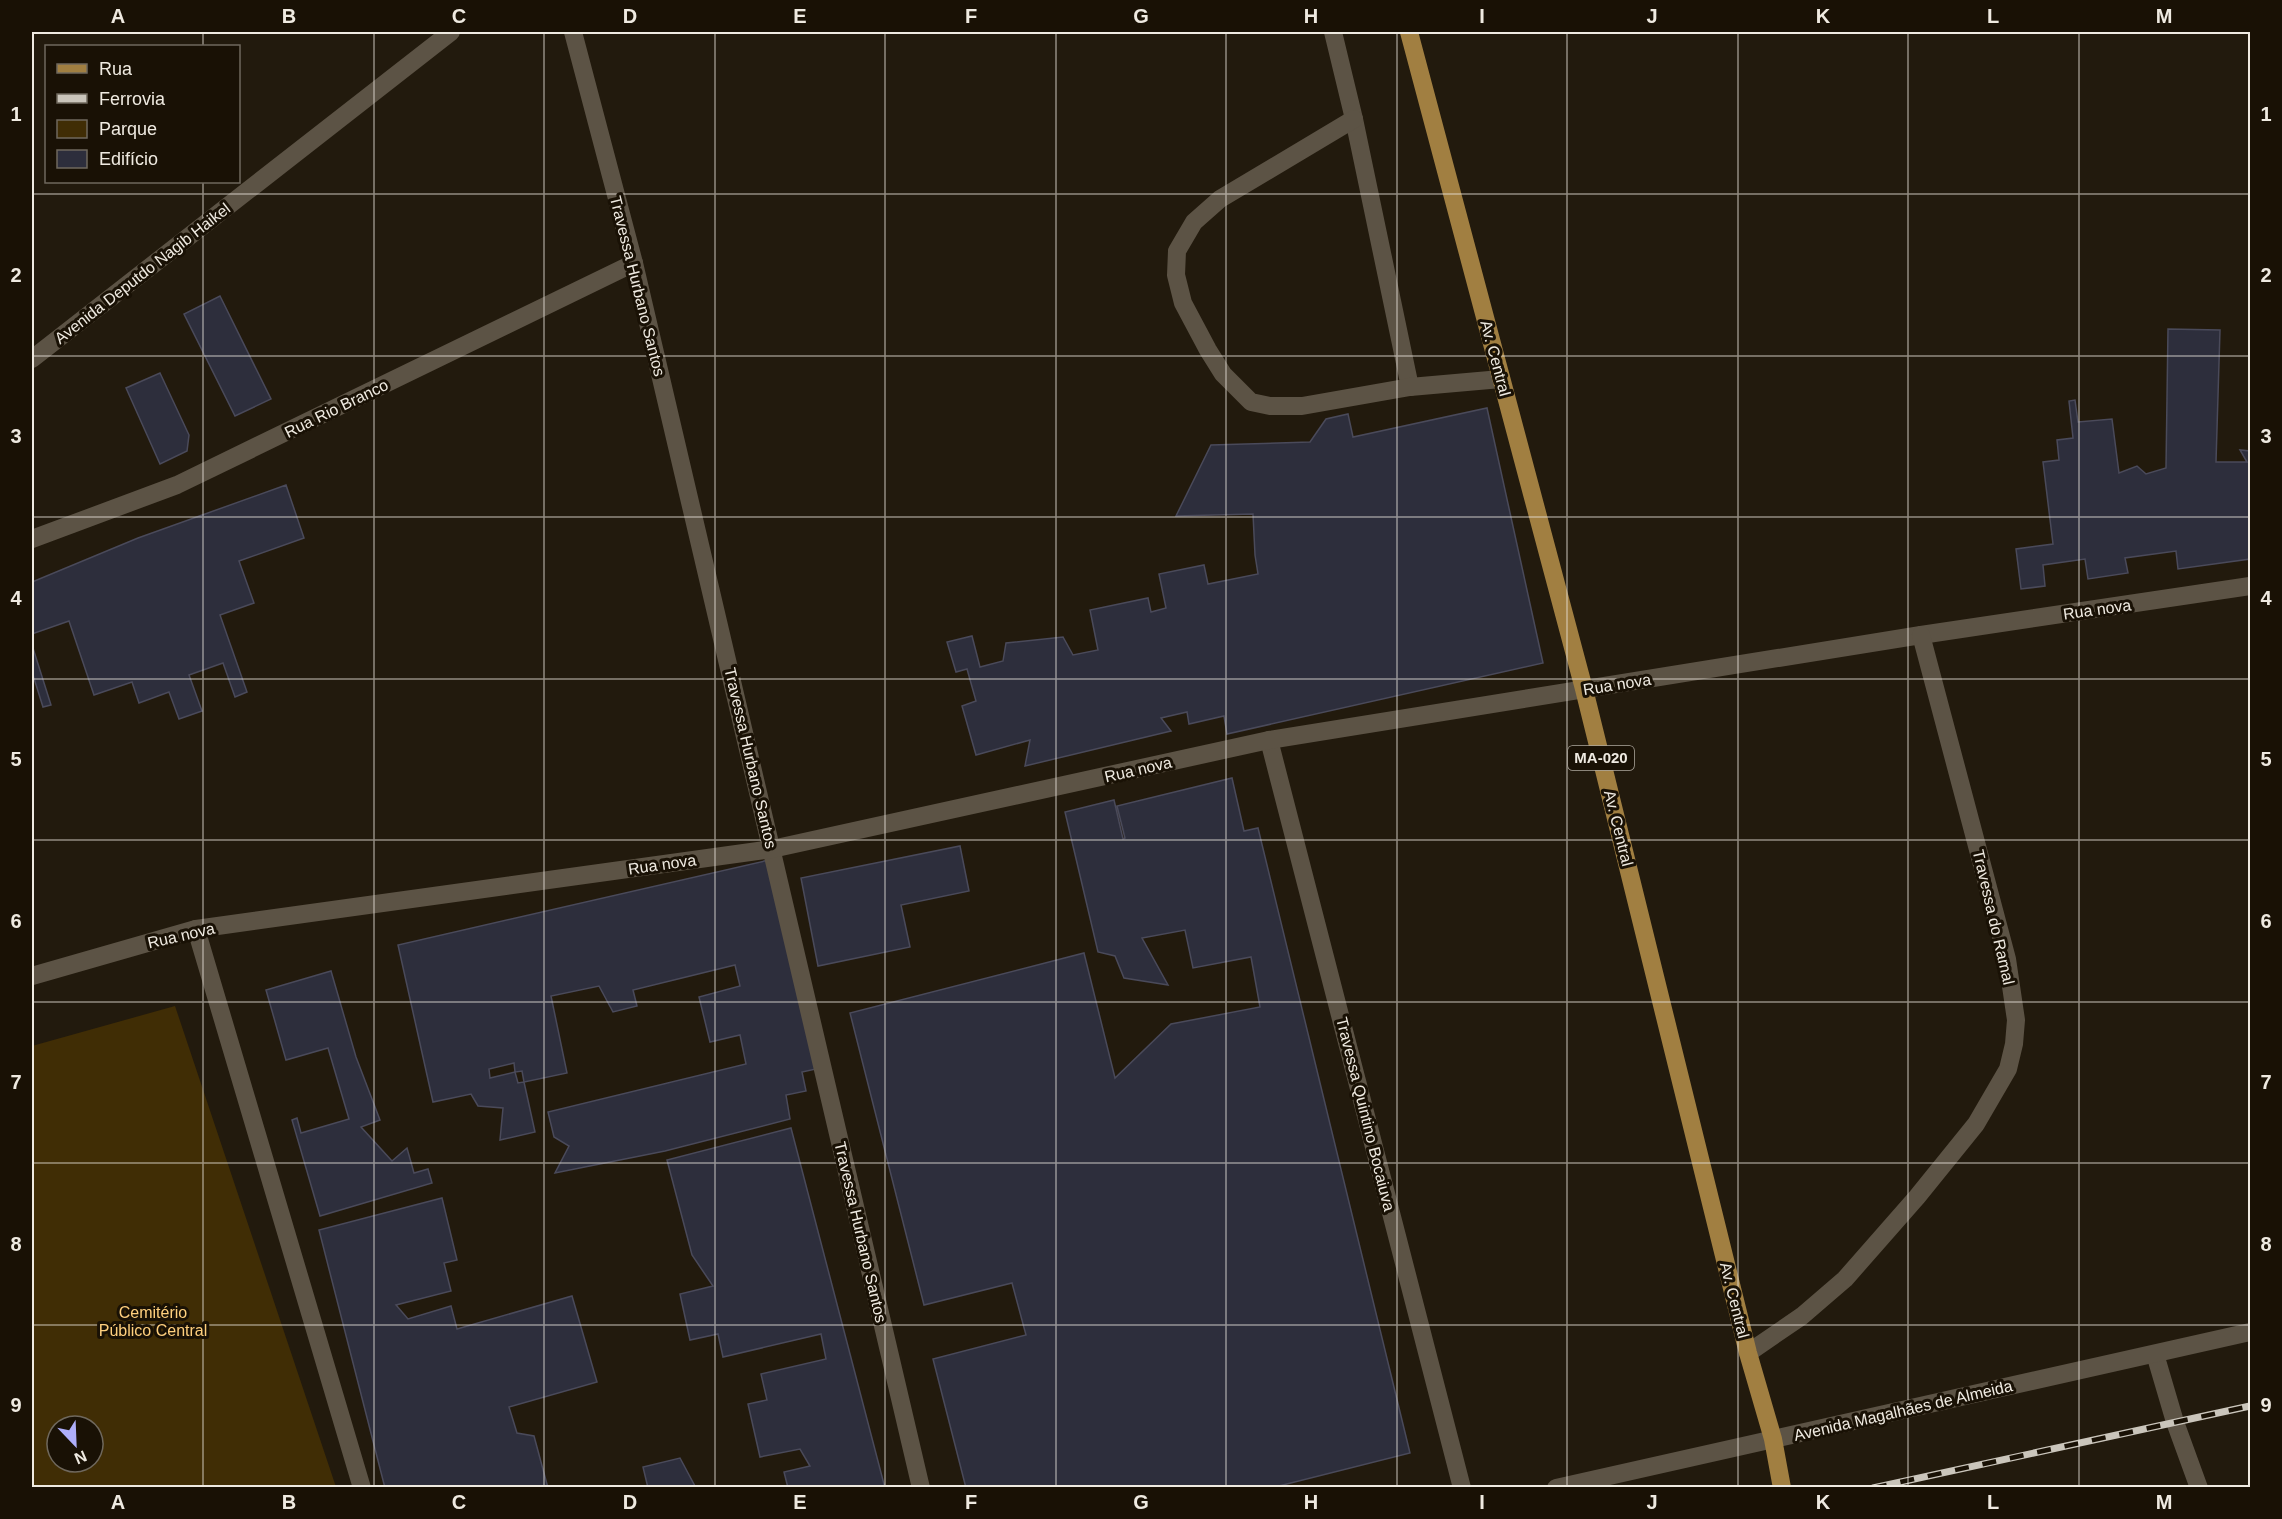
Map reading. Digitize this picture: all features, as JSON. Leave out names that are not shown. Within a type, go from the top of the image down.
[{"type":"main road","name":"Av. Central","points":[[1409,32],[1584,689],[1748,1353],[1773,1439],[1782,1488]]},
{"type":"street","name":"Avenida Deputdo Nagib Haikel","points":[[32,359],[451,32]]},
{"type":"street","name":"Travessa Hurbano Santos","points":[[573,32],[634,263],[921,1488]]},
{"type":"street","points":[[1333,32],[1354,119],[1410,387]]},
{"type":"street","points":[[1354,119],[1220,199],[1194,222],[1177,251],[1176,275],[1183,303],[1208,350],[1223,374],[1251,402],[1270,406],[1302,406],[1410,387],[1501,379]]},
{"type":"street","name":"Rua Rio Branco","points":[[32,539],[177,485],[634,263]]},
{"type":"street","name":"Rua nova","points":[[32,976],[196,929],[772,849],[1269,740],[1921,635],[2250,586]]},
{"type":"street","name":"Travessa do Ramal","points":[[1748,1353],[1802,1316],[1845,1279],[1903,1214],[1976,1124],[2008,1069],[2014,1044],[2016,1020],[2007,959],[1921,635]]},
{"type":"street","name":"Travessa Quintino Bocaiuva","points":[[1269,740],[1462,1488]]},
{"type":"street","points":[[196,929],[362,1488]]},
{"type":"street","name":"Avenida Magalhães de Almeida","points":[[1556,1488],[2250,1332]]},
{"type":"street","points":[[2155,1354],[2175,1422],[2199,1488]]},
{"type":"green space","name":"Cemitério Público Central","points":[[175,1006],[336,1487],[32,1487],[32,1046]]},
{"type":"building","points":[[220,296],[271,399],[235,416],[184,314]]},
{"type":"building","points":[[2168,329],[2220,330],[2216,462],[2247,462],[2240,450],[2250,451],[2250,559],[2178,569],[2176,551],[2125,558],[2128,573],[2088,579],[2085,559],[2043,565],[2045,586],[2021,589],[2016,549],[2053,544],[2043,462],[2059,460],[2057,440],[2073,438],[2069,401],[2075,400],[2078,422],[2112,419],[2119,473],[2137,466],[2146,474],[2166,468]]},
{"type":"building","points":[[160,373],[189,435],[187,451],[160,464],[126,388]]},
{"type":"building","points":[[1487,408],[1543,663],[1227,734],[1224,716],[1189,724],[1187,712],[1161,718],[1171,731],[1025,766],[1030,740],[976,755],[962,706],[976,701],[967,669],[956,672],[947,642],[972,636],[980,667],[1003,661],[1006,643],[1063,637],[1073,655],[1098,650],[1090,610],[1148,598],[1151,612],[1166,608],[1159,574],[1204,565],[1208,584],[1258,574],[1253,514],[1176,516],[1211,445],[1310,442],[1326,419],[1348,414],[1353,437]]},
{"type":"building","points":[[286,485],[304,538],[239,561],[254,603],[220,615],[247,692],[235,697],[223,663],[189,675],[202,711],[179,719],[169,692],[139,703],[132,682],[94,695],[69,621],[32,634],[32,582],[138,538]]},
{"type":"building","points":[[32,645],[51,705],[43,707],[32,672]]},
{"type":"building","points":[[1232,778],[1244,831],[1258,828],[1410,1453],[1271,1488],[966,1488],[933,1359],[1026,1335],[1012,1283],[924,1305],[850,1013],[1084,953],[1115,1078],[1171,1024],[1260,1007],[1251,957],[1193,968],[1185,930],[1142,938],[1168,985],[1124,978],[1115,956],[1098,952],[1065,812],[1114,800],[1123,839],[1125,838],[1117,806]]},
{"type":"building","points":[[960,846],[969,891],[901,905],[910,947],[818,966],[801,878]]},
{"type":"building","points":[[769,860],[816,1069],[802,1072],[806,1091],[786,1095],[790,1119],[665,1151],[555,1173],[569,1146],[554,1137],[548,1112],[746,1064],[740,1035],[710,1042],[699,997],[740,986],[735,965],[633,990],[637,1006],[613,1012],[599,986],[551,996],[567,1073],[524,1082],[535,1132],[500,1140],[503,1108],[478,1106],[471,1094],[433,1102],[398,945]],"holes":[[[514,1063],[515,1072],[490,1078],[489,1069]],[[522,1071],[524,1082],[518,1083],[515,1072]]]},
{"type":"building","points":[[331,971],[356,1057],[380,1120],[361,1127],[392,1161],[407,1148],[414,1173],[428,1169],[432,1183],[320,1216],[292,1120],[297,1118],[301,1133],[349,1119],[328,1048],[286,1060],[266,990]]},
{"type":"building","points":[[791,1128],[885,1488],[788,1488],[784,1472],[810,1466],[800,1449],[760,1457],[748,1404],[767,1400],[761,1374],[826,1359],[821,1334],[723,1357],[718,1334],[690,1340],[680,1294],[713,1286],[692,1255],[667,1160]]},
{"type":"building","points":[[442,1198],[457,1260],[444,1263],[451,1291],[396,1305],[408,1319],[451,1306],[457,1329],[572,1296],[597,1382],[509,1407],[517,1433],[534,1436],[548,1488],[385,1488],[319,1230]]},
{"type":"building","points":[[680,1458],[696,1488],[648,1488],[643,1467]]},
{"type":"railway","points":[[1873,1488],[2250,1406]]}]
